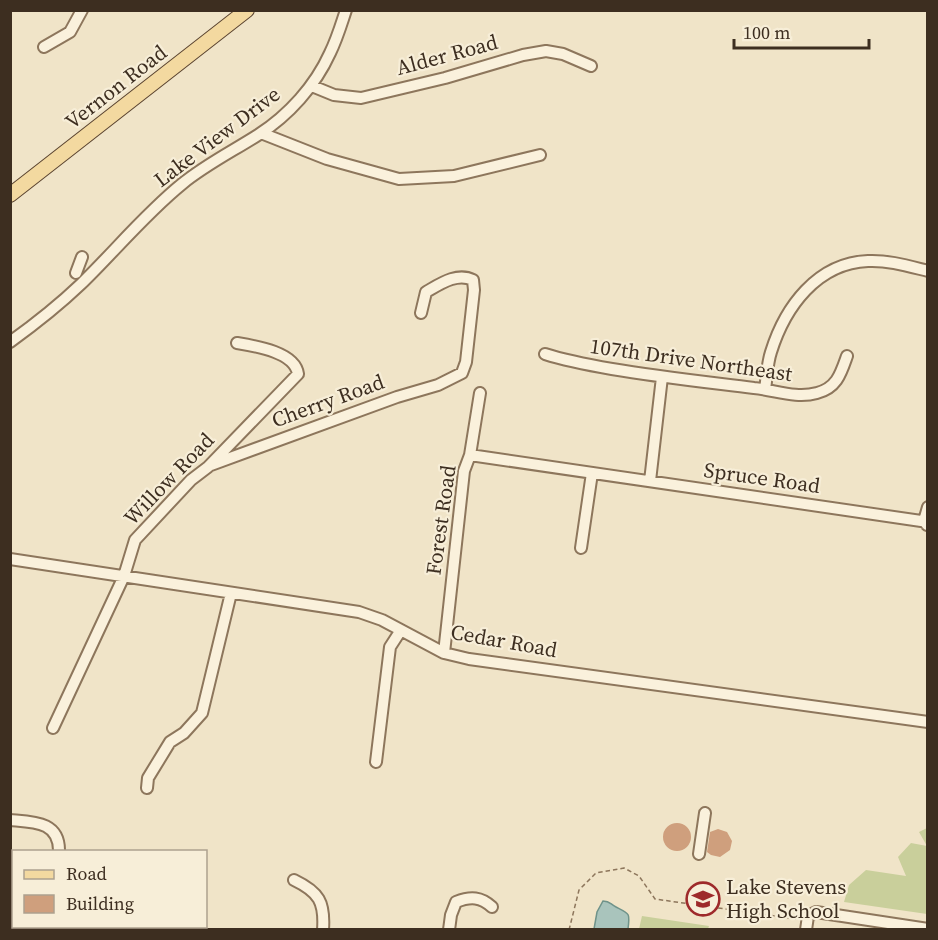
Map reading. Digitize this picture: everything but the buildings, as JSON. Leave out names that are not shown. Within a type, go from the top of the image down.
[{"type":"main road","name":"Vernon Road","points":[[10,195],[72,149],[247,10]]},
{"type":"street","points":[[44,47],[70,32],[82,10]]},
{"type":"street","name":"Lake View Drive","points":[[10,342],[40,320],[81,283],[137,225],[183,183],[261,133],[290,109],[312,86],[330,55],[344,13]]},
{"type":"street","name":"Alder Road","points":[[312,86],[334,94],[361,98],[546,51],[563,54],[591,66]]},
{"type":"street","points":[[261,133],[327,159],[399,179],[454,176],[540,155]]},
{"type":"street","points":[[76,273],[82,257]]},
{"type":"street","points":[[765,389],[770,353],[785,318],[794,303],[821,276],[840,267],[867,261],[892,263],[927,271]]},
{"type":"street","name":"Cherry Road","points":[[208,466],[397,397],[438,385],[462,373],[466,362],[474,291],[473,280],[466,277],[444,281],[426,292],[421,314]]},
{"type":"street","name":"Willow Road","points":[[53,728],[124,576],[135,540],[191,480],[208,466],[298,374],[296,366],[284,357],[270,350],[237,343]]},
{"type":"street","name":"107th Drive Northeast","points":[[545,354],[562,360],[662,377],[765,389],[798,396],[828,389],[839,378],[847,356]]},
{"type":"street","points":[[650,481],[662,377]]},
{"type":"street","name":"Forest Road","points":[[444,653],[464,471],[471,455],[480,393]]},
{"type":"street","name":"Spruce Road","points":[[471,455],[926,523]]},
{"type":"street","points":[[581,548],[592,473]]},
{"type":"street","points":[[926,523],[927,507]]},
{"type":"street","name":"Cedar Road","points":[[10,559],[359,612],[382,620],[444,653],[469,659],[927,722]]},
{"type":"street","points":[[147,788],[148,778],[170,742],[184,733],[202,713],[231,593]]},
{"type":"street","points":[[376,762],[390,647],[401,630]]},
{"type":"street","points":[[699,854],[705,813]]},
{"type":"street","points":[[10,820],[42,823],[56,834],[59,850]]},
{"type":"street","points":[[294,880],[306,885],[317,896],[324,911],[323,930]]},
{"type":"street","points":[[449,930],[456,902],[479,898],[492,907]]},
{"type":"street","points":[[806,925],[812,913],[823,912],[927,929]]},
{"type":"path","points":[[569,930],[579,890],[596,873],[624,868],[639,876],[655,899],[806,925]]},
{"type":"green space","points":[[927,828],[927,846],[919,832]]},
{"type":"green space","points":[[911,843],[927,846],[927,914],[844,902],[849,885],[866,870],[906,876],[898,857]]},
{"type":"green space","points":[[642,916],[709,926],[708,929],[639,929]]},
{"type":"water","points":[[603,901],[609,902],[626,913],[629,917],[628,929],[594,929],[597,912]]},
{"type":"place","name":"Lake Stevens High School","points":[[703,899]]}]
